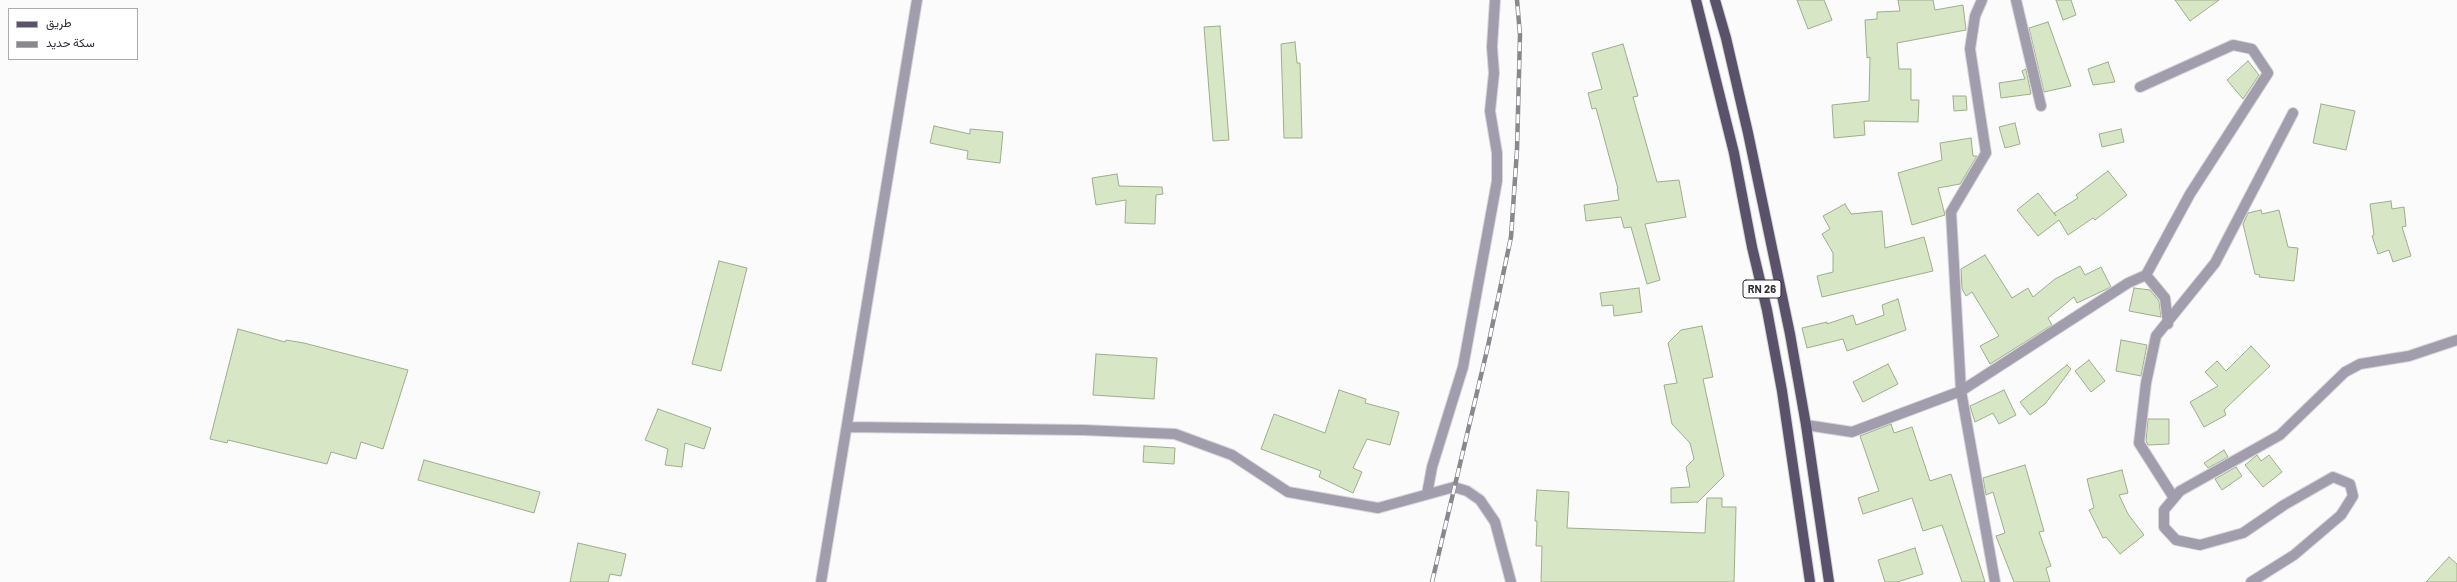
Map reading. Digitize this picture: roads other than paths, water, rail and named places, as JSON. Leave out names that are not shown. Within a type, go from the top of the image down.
[{"type":"main road","name":"RN 26","points":[[1696,0],[1734,153],[1752,247],[1770,324],[1785,406],[1810,582]]},
{"type":"main road","name":"RN 26","points":[[1715,0],[1726,38],[1748,133],[1806,425],[1829,582]]},
{"type":"street","points":[[821,582],[848,426],[917,0]]},
{"type":"street","points":[[1427,494],[1432,467],[1463,367],[1497,181],[1497,153],[1490,111],[1494,73],[1492,47],[1495,0]]},
{"type":"street","points":[[1982,0],[1974,16],[1970,49],[1986,153],[1951,212],[1962,391],[1995,582]]},
{"type":"street","points":[[2016,0],[2041,106]]},
{"type":"street","points":[[1806,425],[1852,432],[1962,391],[2128,283],[2146,275],[2190,194],[2268,73],[2252,49],[2233,45],[2140,87]]},
{"type":"street","points":[[2174,498],[2139,443],[2146,383],[2156,336],[2168,324],[2215,263],[2293,113]]},
{"type":"street","points":[[2146,275],[2165,298],[2168,324]]},
{"type":"street","points":[[2251,582],[2294,555],[2341,515],[2353,496],[2350,484],[2333,477],[2284,505],[2243,533],[2200,545],[2176,540],[2164,527],[2164,510],[2174,498],[2180,491],[2280,435],[2345,372],[2360,364],[2409,356],[2457,340]]},
{"type":"street","points":[[848,426],[1075,430],[1175,434],[1232,455],[1288,492],[1378,508],[1454,487],[1467,491],[1480,500],[1495,522],[1511,582]]},
{"type":"railway","points":[[1432,582],[1488,346],[1511,237],[1517,150],[1520,35],[1517,0]]}]
